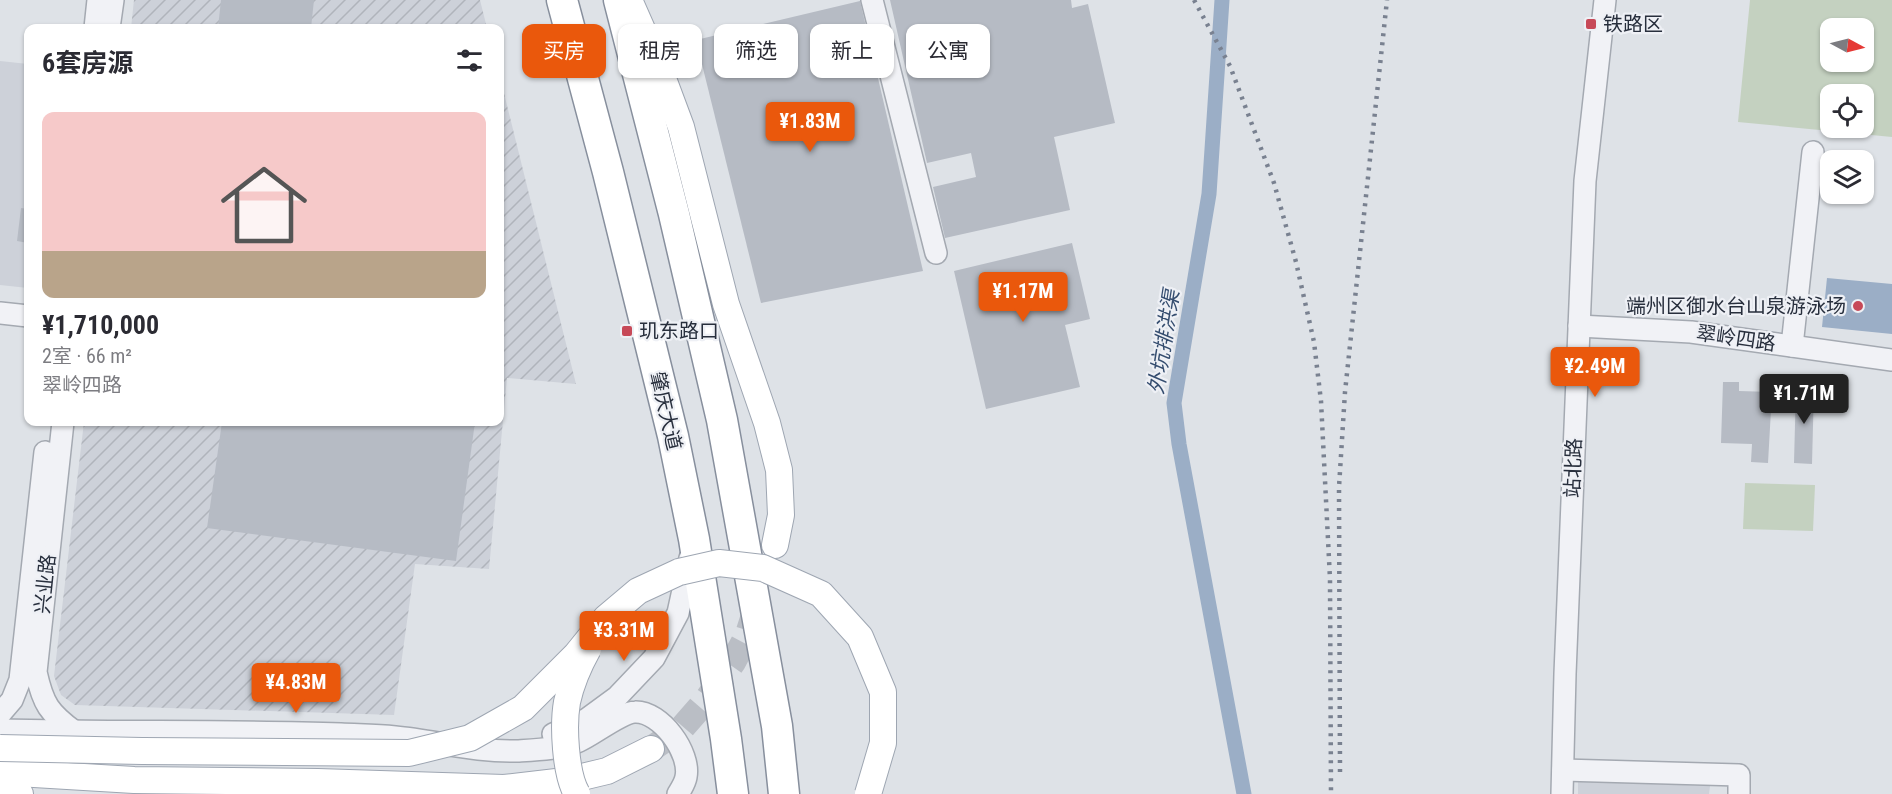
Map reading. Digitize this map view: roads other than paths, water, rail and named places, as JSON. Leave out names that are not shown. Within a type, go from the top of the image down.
[{"type":"highway","name":"肇庆大道","points":[[562,0],[614,195],[673,436],[694,539],[733,794]]},
{"type":"highway","points":[[619,0],[674,214],[722,420],[777,726],[784,794]]},
{"type":"main road","points":[[629,0],[681,126],[726,304],[770,432],[779,470],[781,515],[775,545]]},
{"type":"main road","points":[[0,747],[142,751],[409,753],[470,738],[523,708],[576,655],[606,618],[638,591],[679,572],[719,563],[763,568],[821,594],[860,637],[883,692],[883,743],[868,794]]},
{"type":"main road","points":[[577,794],[566,756],[567,702],[582,661],[606,618]]},
{"type":"main road","points":[[0,772],[134,780],[318,782],[504,788],[565,782],[606,771],[651,749]]},
{"type":"main road","points":[[0,790],[20,794]]},
{"type":"street","points":[[95,24],[98,0]]},
{"type":"street","points":[[110,24],[113,0]]},
{"type":"street","points":[[872,0],[936,253]]},
{"type":"street","name":"站北路","points":[[1562,794],[1564,674],[1585,181],[1605,0]]},
{"type":"street","points":[[1791,346],[1812,152]]},
{"type":"street","points":[[0,313],[24,316]]},
{"type":"street","name":"翠岭四路","points":[[1579,326],[1691,332],[1892,360]]},
{"type":"street","points":[[0,327],[24,330]]},
{"type":"street","name":"兴业路","points":[[0,714],[12,700],[20,680],[48,426]]},
{"type":"street","name":"兴业路","points":[[63,426],[36,672],[40,693],[54,716],[75,732]]},
{"type":"street","points":[[514,751],[587,719],[617,697],[654,658],[678,613],[694,539]]},
{"type":"street","points":[[0,730],[339,734],[396,737],[463,747],[514,751],[539,750],[577,742],[620,717],[635,712],[657,718],[679,746],[685,761],[686,777],[678,794]]},
{"type":"street","points":[[1563,770],[1740,775],[1739,794]]},
{"type":"water","name":"端州区御水台山泉游泳场","points":[[1827,278],[1892,284],[1892,334],[1822,327]]},
{"type":"waterway","name":"外坑排洪渠","points":[[1222,0],[1209,194],[1174,403],[1179,444],[1244,794]]},
{"type":"tunnel","points":[[651,749],[682,728],[708,698],[733,662],[748,634],[757,606]]},
{"type":"railway","points":[[1194,0],[1230,66],[1274,183],[1296,262],[1314,342],[1321,401],[1330,579],[1331,794]]},
{"type":"railway","points":[[1340,772],[1339,487],[1345,392],[1387,0]]},
{"type":"place","name":"铁路区","points":[[1591,24]]},
{"type":"place","name":"端州区御水台山泉游泳场","points":[[1858,306]]},
{"type":"place","name":"玑东路口","points":[[627,331]]}]
